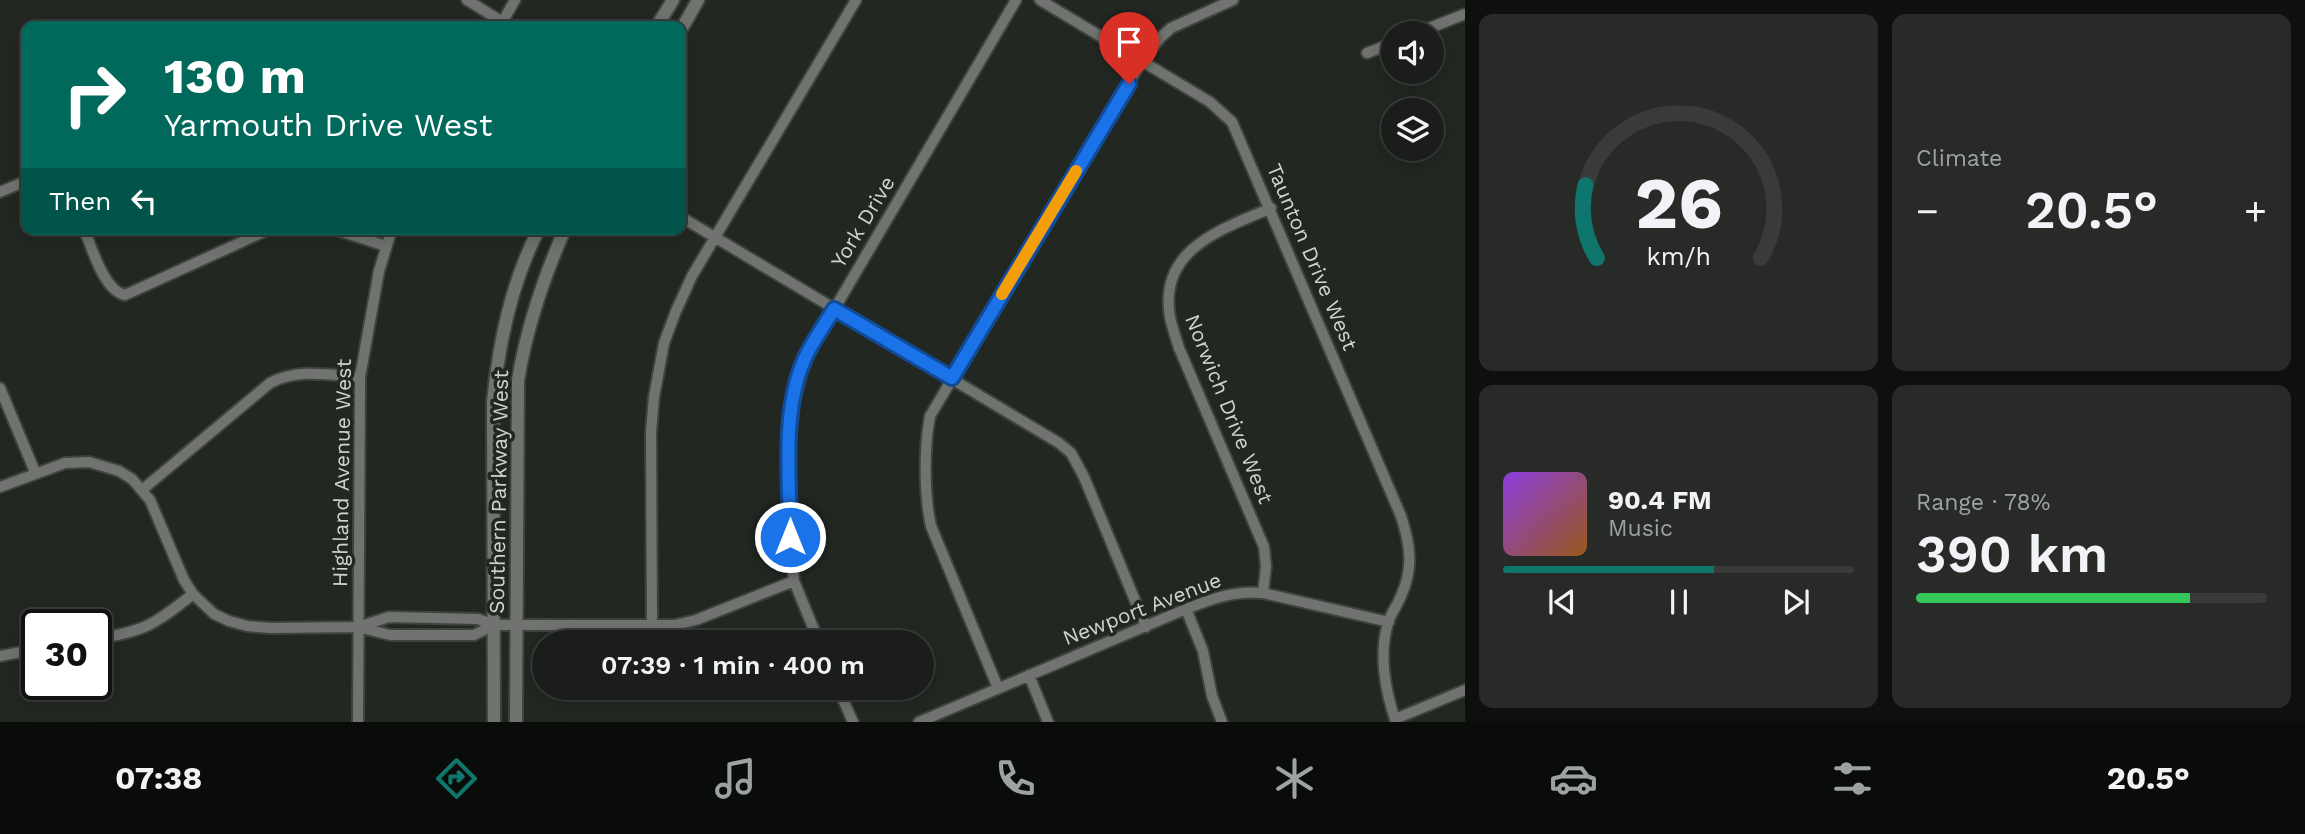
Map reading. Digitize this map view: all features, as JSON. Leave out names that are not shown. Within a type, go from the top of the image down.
[{"type":"street","points":[[467,0],[498,21]]},
{"type":"street","points":[[506,21],[515,0]]},
{"type":"street","points":[[660,21],[673,0]]},
{"type":"street","points":[[686,21],[698,0]]},
{"type":"street","points":[[652,626],[651,432],[656,377],[664,343],[692,276],[856,0]]},
{"type":"street","name":"York Drive","points":[[814,630],[794,581],[790,537],[792,406],[804,361],[1016,0]]},
{"type":"street","name":"Taunton Drive West","points":[[1040,0],[1210,102],[1233,122],[1401,516],[1409,541],[1411,557],[1406,583],[1389,622],[1384,677],[1396,720]]},
{"type":"street","points":[[998,688],[937,541],[928,512],[930,416],[1142,61],[1171,28],[1233,0]]},
{"type":"street","points":[[1444,22],[1465,14]]},
{"type":"street","points":[[1367,53],[1381,48]]},
{"type":"street","points":[[0,192],[21,183]]},
{"type":"street","name":"Norwich Drive West","points":[[1263,593],[1266,566],[1264,547],[1180,348],[1170,317],[1169,302],[1176,272],[1195,245],[1210,234],[1270,208]]},
{"type":"street","points":[[686,220],[1045,433],[1070,453],[1084,477],[1146,627]]},
{"type":"street","points":[[87,235],[106,281],[121,295],[257,235]]},
{"type":"street","points":[[352,235],[386,246]]},
{"type":"street","name":"Highland Avenue West","points":[[358,722],[360,377],[368,326],[390,235]]},
{"type":"street","name":"Southern Parkway West","points":[[494,722],[494,402],[497,367],[504,325],[536,235]]},
{"type":"street","name":"Southern Parkway West","points":[[516,722],[518,380],[538,292],[562,235]]},
{"type":"street","points":[[142,489],[270,383],[298,373],[360,377]]},
{"type":"street","points":[[0,388],[35,472]]},
{"type":"street","points":[[0,487],[65,463],[89,462],[119,471],[142,489],[150,500],[184,580],[193,594],[214,614],[247,626],[358,627],[390,635],[474,635],[494,625]]},
{"type":"street","points":[[358,627],[389,617],[478,619],[494,625],[516,626],[676,625],[696,620],[794,581]]},
{"type":"street","name":"Newport Avenue","points":[[919,722],[1227,594],[1250,591],[1263,593],[1389,622]]},
{"type":"street","points":[[112,636],[146,628],[193,594]]},
{"type":"street","points":[[1186,609],[1203,652],[1212,696],[1221,721]]},
{"type":"street","points":[[0,656],[21,652]]},
{"type":"street","points":[[1029,675],[1048,722]]},
{"type":"street","points":[[1396,720],[1465,690]]},
{"type":"street","points":[[843,700],[853,722]]},
{"type":"slow traffic","points":[[1002,294],[1076,171]]},
{"type":"route","points":[[790,537],[792,406],[804,361],[834,309],[952,378],[1129,84]]}]
